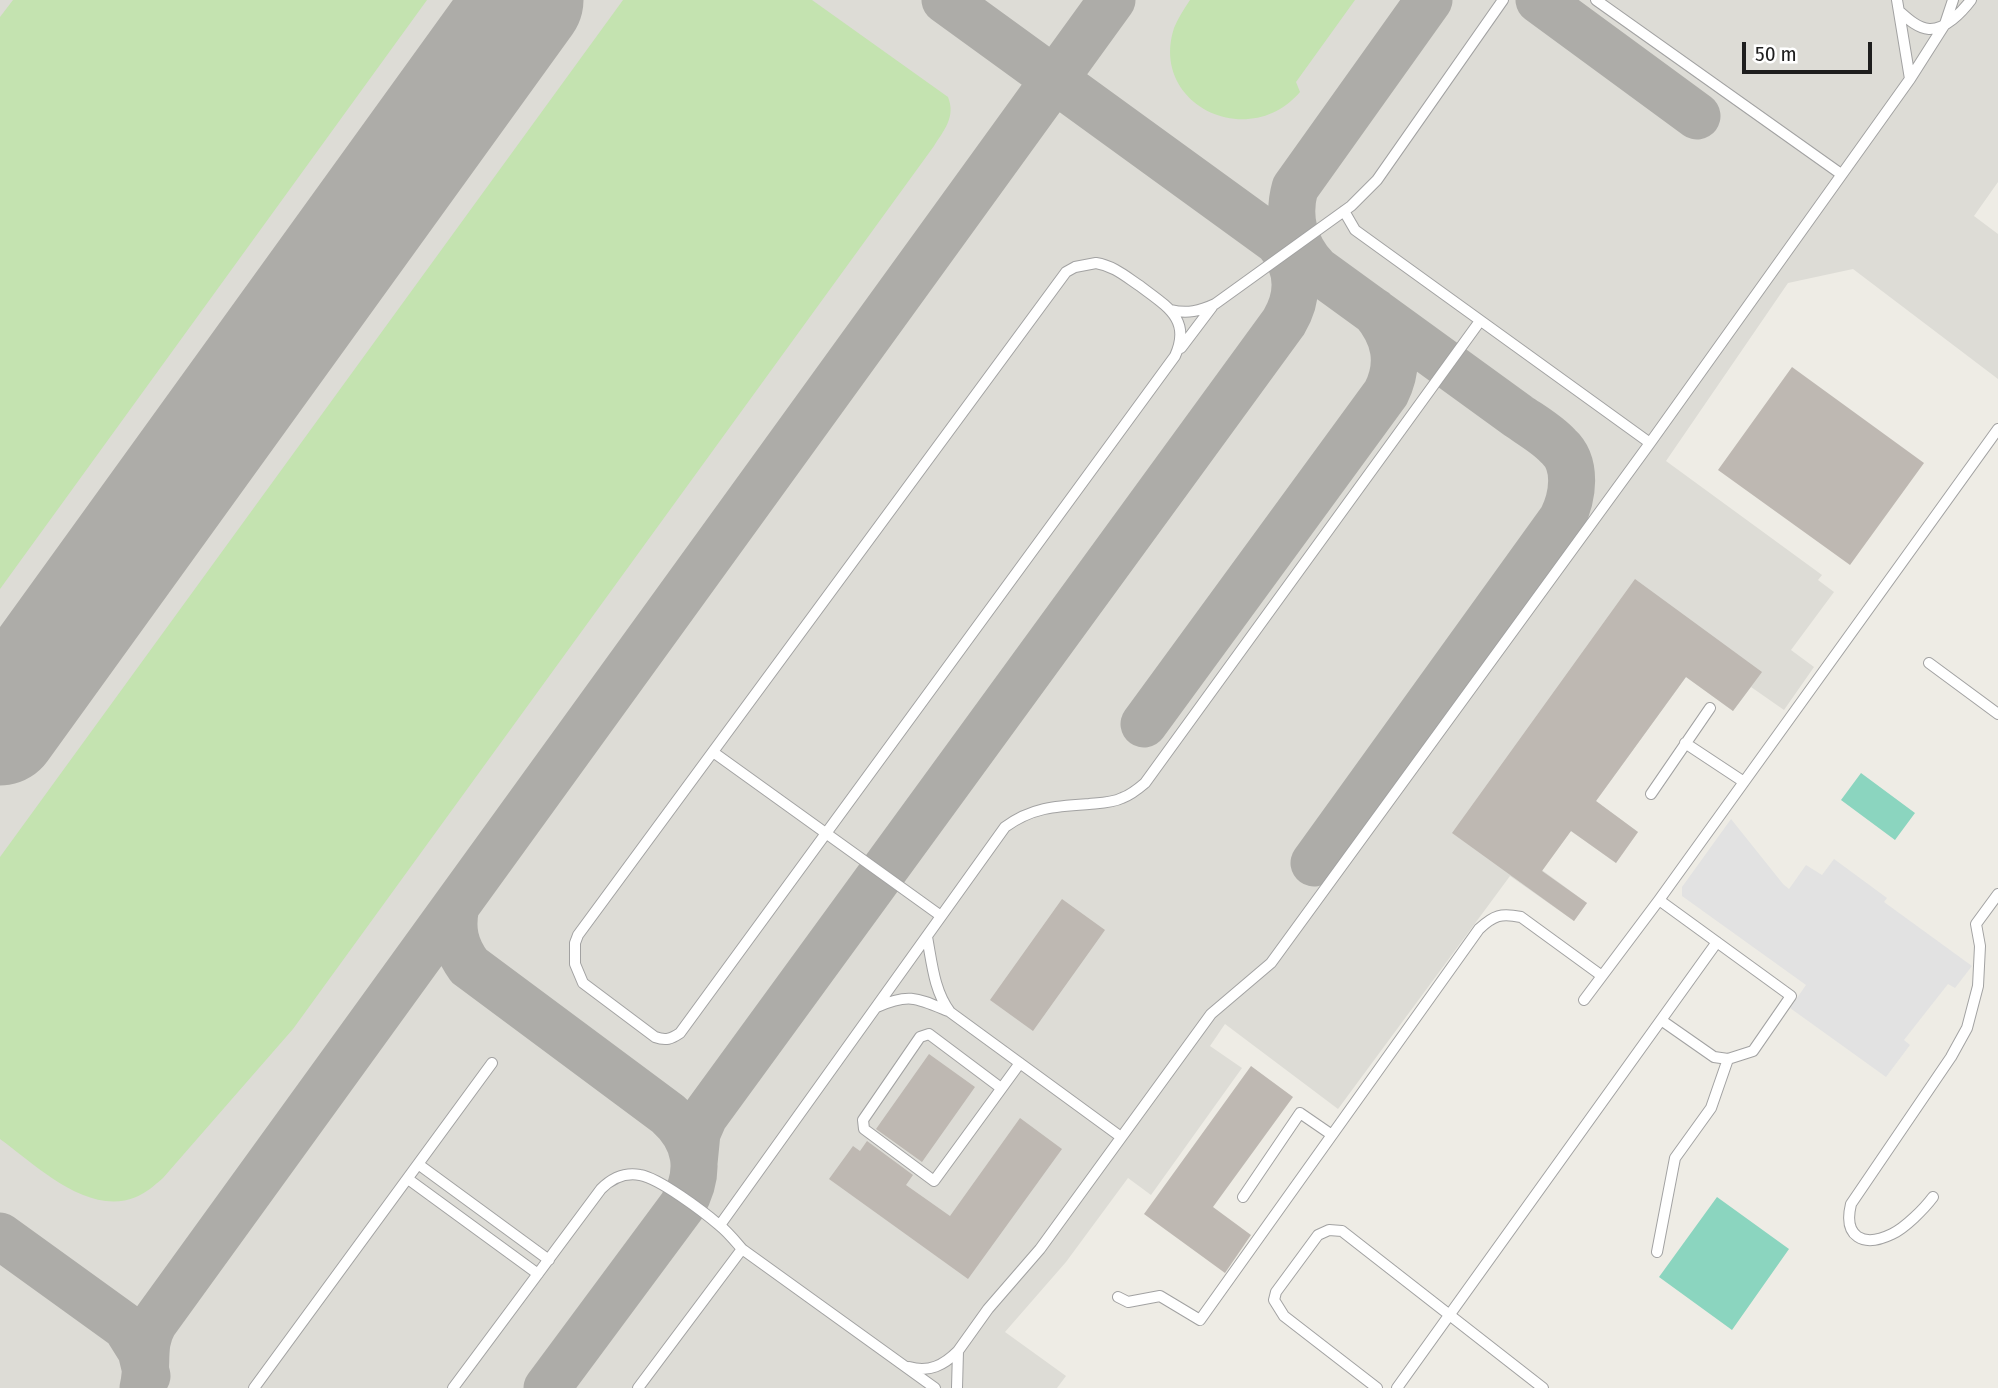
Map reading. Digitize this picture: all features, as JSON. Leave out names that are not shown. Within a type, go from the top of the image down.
[{"type":"lane","points":[[1171,310],[1194,312],[1215,304],[1344,211],[1366,192],[1503,0]]},
{"type":"lane","points":[[1596,0],[1841,174]]},
{"type":"lane","points":[[904,1366],[918,1370],[932,1368],[947,1362],[958,1351],[988,1309],[1040,1249],[1211,1014],[1271,963],[1650,443],[1910,79],[1945,24],[1953,0]]},
{"type":"lane","points":[[1898,5],[1913,23],[1929,29],[1945,24],[1971,0]]},
{"type":"lane","points":[[1898,5],[1910,79]]},
{"type":"lane","points":[[1344,211],[1355,230],[1650,443]]},
{"type":"lane","points":[[1175,356],[1181,333],[1171,310],[1107,265],[1085,264],[1066,272],[578,935],[575,943],[575,964],[583,984],[655,1037],[671,1039],[680,1033],[1215,304]]},
{"type":"lane","points":[[720,1225],[1005,827],[1018,817],[1052,807],[1120,800],[1145,783],[1480,320]]},
{"type":"lane","points":[[1584,1000],[1998,429]]},
{"type":"lane","points":[[1929,663],[1998,714]]},
{"type":"lane","points":[[1651,794],[1710,708]]},
{"type":"lane","points":[[1685,743],[1744,782]]},
{"type":"lane","points":[[713,752],[942,916]]},
{"type":"lane","points":[[1933,1197],[1894,1233],[1875,1240],[1858,1238],[1852,1233],[1848,1217],[1851,1204],[1951,1057],[1967,1028],[1978,986],[1980,946],[1976,924],[1998,894]]},
{"type":"lane","points":[[1659,900],[1791,996],[1753,1051],[1728,1059],[1714,1057],[1661,1020]]},
{"type":"lane","points":[[1118,1297],[1128,1302],[1160,1296],[1200,1321],[1479,929],[1491,918],[1506,914],[1521,917],[1602,976]]},
{"type":"lane","points":[[927,937],[937,988],[950,1012]]},
{"type":"lane","points":[[1397,1388],[1717,942]]},
{"type":"lane","points":[[876,1007],[910,997],[950,1012],[1121,1137]]},
{"type":"lane","points":[[1001,1088],[929,1034],[920,1037],[863,1119],[864,1129],[934,1181],[1020,1063]]},
{"type":"lane","points":[[1657,1252],[1675,1158],[1711,1108],[1728,1059]]},
{"type":"lane","points":[[272,1388],[257,1384],[492,1062]]},
{"type":"lane","points":[[1243,1197],[1300,1113],[1332,1135]]},
{"type":"lane","points":[[418,1164],[549,1260]]},
{"type":"lane","points":[[453,1388],[601,1189],[619,1176],[642,1175],[720,1225],[742,1249],[935,1388]]},
{"type":"lane","points":[[408,1179],[538,1274]]},
{"type":"lane","points":[[1377,1388],[1284,1316],[1274,1300],[1276,1292],[1318,1236],[1329,1230],[1342,1231],[1543,1388]]},
{"type":"lane","points":[[638,1388],[742,1249]]},
{"type":"lane","points":[[957,1388],[958,1351]]},
{"type":"shaded area","points":[[0,0],[1998,0],[1998,182],[1974,216],[1998,234],[1998,379],[1853,269],[1788,283],[1666,461],[1822,575],[1818,580],[1834,592],[1791,650],[1814,667],[1784,710],[1751,687],[1733,711],[1686,677],[1596,801],[1638,832],[1616,863],[1571,831],[1542,870],[1587,903],[1574,921],[1510,876],[1338,1109],[1225,1024],[1210,1046],[1242,1068],[1151,1195],[1128,1178],[1066,1262],[1005,1332],[1066,1376],[1057,1388],[0,1388]]},
{"type":"shaded area","points":[[1731,819],[1789,889],[1806,865],[1822,875],[1834,859],[1887,898],[1884,902],[1972,966],[1955,988],[1948,984],[1904,1040],[1910,1045],[1886,1077],[1790,1008],[1806,985],[1682,896],[1682,887]]},
{"type":"green space","points":[[13,0],[427,0],[0,589],[0,17]]},
{"type":"green space","points":[[623,0],[812,0],[948,97],[951,111],[948,123],[934,146],[293,1029],[154,1186],[136,1197],[118,1201],[100,1200],[81,1194],[46,1174],[0,1139],[0,857]]},
{"type":"green space","points":[[1190,0],[1355,0],[1296,82],[1300,92],[1279,110],[1255,118],[1231,118],[1209,111],[1189,98],[1176,79],[1170,55],[1174,28]]},
{"type":"green space","points":[[1861,773],[1915,813],[1895,840],[1841,800]]},
{"type":"green space","points":[[1717,1197],[1789,1249],[1732,1330],[1659,1277]]},
{"type":"building","points":[[1792,367],[1924,463],[1850,565],[1718,470]]},
{"type":"building","points":[[1635,579],[1762,672],[1733,711],[1686,677],[1596,801],[1638,832],[1616,863],[1571,831],[1542,871],[1587,903],[1574,921],[1452,833]]},
{"type":"building","points":[[1062,899],[1105,930],[1033,1031],[990,1000]]},
{"type":"building","points":[[929,1054],[975,1087],[922,1162],[876,1129]]},
{"type":"building","points":[[1251,1066],[1293,1097],[1213,1207],[1251,1235],[1225,1273],[1144,1214]]},
{"type":"building","points":[[1020,1118],[1062,1149],[968,1279],[829,1179],[853,1146],[860,1151],[867,1141],[913,1175],[906,1185],[950,1216]]},
{"type":"taxiway","points":[[945,0],[1544,434],[1558,446],[1569,462],[1571,491],[1562,519],[1314,863]]},
{"type":"taxiway","points":[[143,1388],[146,1347],[154,1323],[1112,0]]},
{"type":"taxiway","points":[[1315,268],[1302,250],[1294,231],[1292,210],[1295,188],[1429,0]]},
{"type":"taxiway","points":[[1539,0],[1697,116]]},
{"type":"taxiway","points":[[694,1163],[697,1133],[704,1117],[1284,322],[1293,301],[1295,281],[1290,261],[1278,242]]},
{"type":"taxiway","points":[[1144,724],[1386,393],[1391,382],[1394,350],[1387,330],[1374,311]]},
{"type":"taxiway","points":[[456,906],[455,937],[469,966],[668,1114],[685,1135],[693,1157],[692,1181],[682,1206],[547,1388]]},
{"type":"taxiway","points":[[0,1236],[126,1327],[141,1351],[147,1376]]},
{"type":"runway","points":[[0,727],[525,0]]}]
